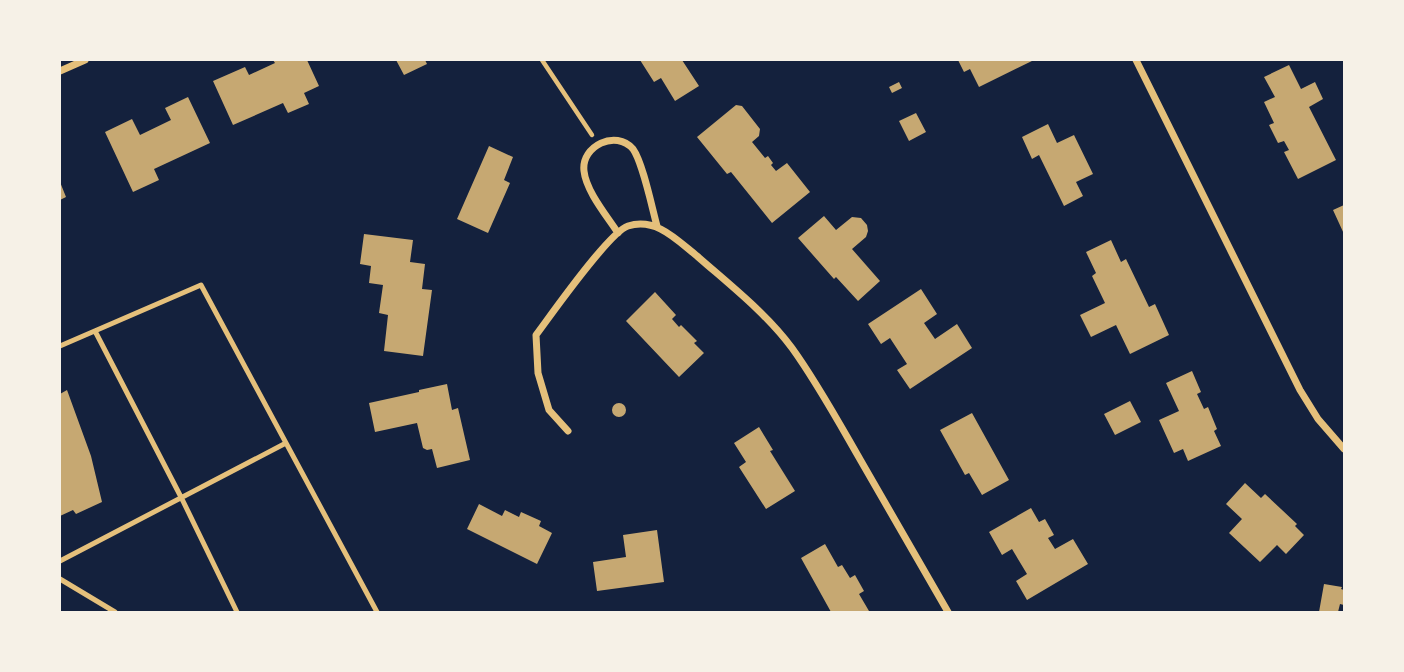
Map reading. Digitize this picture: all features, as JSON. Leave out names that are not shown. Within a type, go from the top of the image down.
[{"type":"street","points":[[60,71],[85,60]]},
{"type":"street","points":[[1136,60],[1300,390],[1318,419],[1345,449]]},
{"type":"street","points":[[618,233],[590,188],[584,173],[584,162],[590,151],[598,144],[609,141],[620,141],[630,146],[638,157],[657,226]]},
{"type":"street","points":[[568,431],[549,410],[538,373],[536,335],[573,285],[618,233],[628,226],[639,224],[657,226],[731,285],[791,347],[824,396],[948,612]]},
{"type":"lane","points":[[60,346],[201,285],[377,612]]},
{"type":"lane","points":[[95,331],[237,612]]},
{"type":"lane","points":[[60,562],[286,443]]},
{"type":"lane","points":[[60,579],[115,612]]},
{"type":"path","points":[[542,60],[598,144]]},
{"type":"building","points":[[273,60],[307,60],[319,86],[304,93],[309,104],[288,113],[283,103],[233,125],[213,81],[245,67],[249,75],[275,63]]},
{"type":"building","points":[[396,60],[425,60],[427,64],[404,75]]},
{"type":"building","points":[[640,60],[682,60],[699,86],[675,101],[661,78],[654,82]]},
{"type":"building","points":[[958,60],[1034,60],[979,87],[970,69],[964,72]]},
{"type":"building","points":[[1289,65],[1301,89],[1315,82],[1323,99],[1309,107],[1336,160],[1298,179],[1284,152],[1289,150],[1284,141],[1278,143],[1269,125],[1274,123],[1264,102],[1275,97],[1264,77]]},
{"type":"building","points":[[899,82],[902,88],[892,93],[889,87]]},
{"type":"building","points":[[188,97],[210,143],[154,169],[159,180],[133,192],[105,132],[132,119],[140,135],[171,120],[165,108]]},
{"type":"building","points":[[736,105],[742,106],[760,129],[759,136],[752,142],[765,158],[768,156],[776,171],[787,163],[810,192],[772,223],[731,172],[727,174],[697,137]]},
{"type":"building","points":[[916,113],[926,132],[909,141],[899,121]]},
{"type":"building","points":[[1048,124],[1057,143],[1074,135],[1093,174],[1076,182],[1083,196],[1064,206],[1039,155],[1032,159],[1022,137]]},
{"type":"building","points":[[489,146],[513,157],[504,180],[510,183],[488,233],[457,219]]},
{"type":"building","points":[[60,182],[66,197],[60,200]]},
{"type":"building","points":[[1344,205],[1344,234],[1333,210]]},
{"type":"building","points":[[824,216],[836,230],[852,217],[861,218],[867,225],[866,237],[852,249],[880,281],[858,301],[836,277],[834,279],[798,238]]},
{"type":"building","points":[[364,234],[413,240],[410,262],[425,264],[422,289],[432,290],[423,356],[384,351],[388,315],[379,313],[383,285],[369,283],[371,266],[360,264]]},
{"type":"building","points":[[1111,240],[1121,262],[1126,259],[1149,307],[1155,304],[1169,335],[1130,354],[1116,325],[1091,337],[1080,315],[1105,303],[1092,276],[1096,273],[1086,252]]},
{"type":"building","points":[[921,289],[937,314],[924,323],[935,339],[957,324],[972,348],[910,389],[897,370],[907,364],[890,338],[881,344],[868,324]]},
{"type":"building","points":[[655,292],[676,315],[672,319],[697,341],[694,343],[704,353],[679,377],[626,321]]},
{"type":"building","points":[[1192,371],[1201,392],[1197,394],[1204,409],[1208,407],[1221,446],[1188,461],[1183,449],[1174,453],[1159,420],[1179,411],[1166,383]]},
{"type":"building","points":[[447,384],[452,410],[458,408],[470,460],[437,468],[432,449],[423,448],[417,423],[375,432],[369,403]]},
{"type":"building","points":[[67,390],[91,456],[102,502],[76,514],[73,510],[60,516],[60,394]]},
{"type":"building","points":[[1130,401],[1141,422],[1115,435],[1104,414]]},
{"type":"building","points":[[619,403],[624,405],[624,415],[619,417],[614,415],[612,410],[614,405]]},
{"type":"building","points":[[972,413],[1009,480],[982,495],[969,473],[965,475],[940,430]]},
{"type":"building","points":[[759,427],[773,450],[770,451],[795,491],[766,509],[739,467],[746,462],[734,443]]},
{"type":"building","points":[[1245,483],[1261,498],[1265,494],[1297,524],[1295,526],[1304,535],[1286,554],[1277,545],[1260,562],[1229,533],[1242,519],[1226,504]]},
{"type":"building","points":[[479,504],[502,516],[505,510],[519,517],[521,512],[541,521],[539,526],[552,533],[537,564],[467,529]]},
{"type":"building","points":[[1031,508],[1039,522],[1045,519],[1054,535],[1048,538],[1055,549],[1073,539],[1088,564],[1027,600],[1016,581],[1027,574],[1012,549],[1002,555],[989,532]]},
{"type":"building","points":[[657,530],[664,582],[597,591],[593,562],[626,557],[623,535]]},
{"type":"building","points":[[825,544],[838,567],[842,565],[850,578],[855,575],[864,591],[859,594],[869,611],[831,612],[801,558]]},
{"type":"building","points":[[1324,584],[1342,587],[1344,590],[1344,605],[1340,604],[1338,612],[1319,612]]}]
